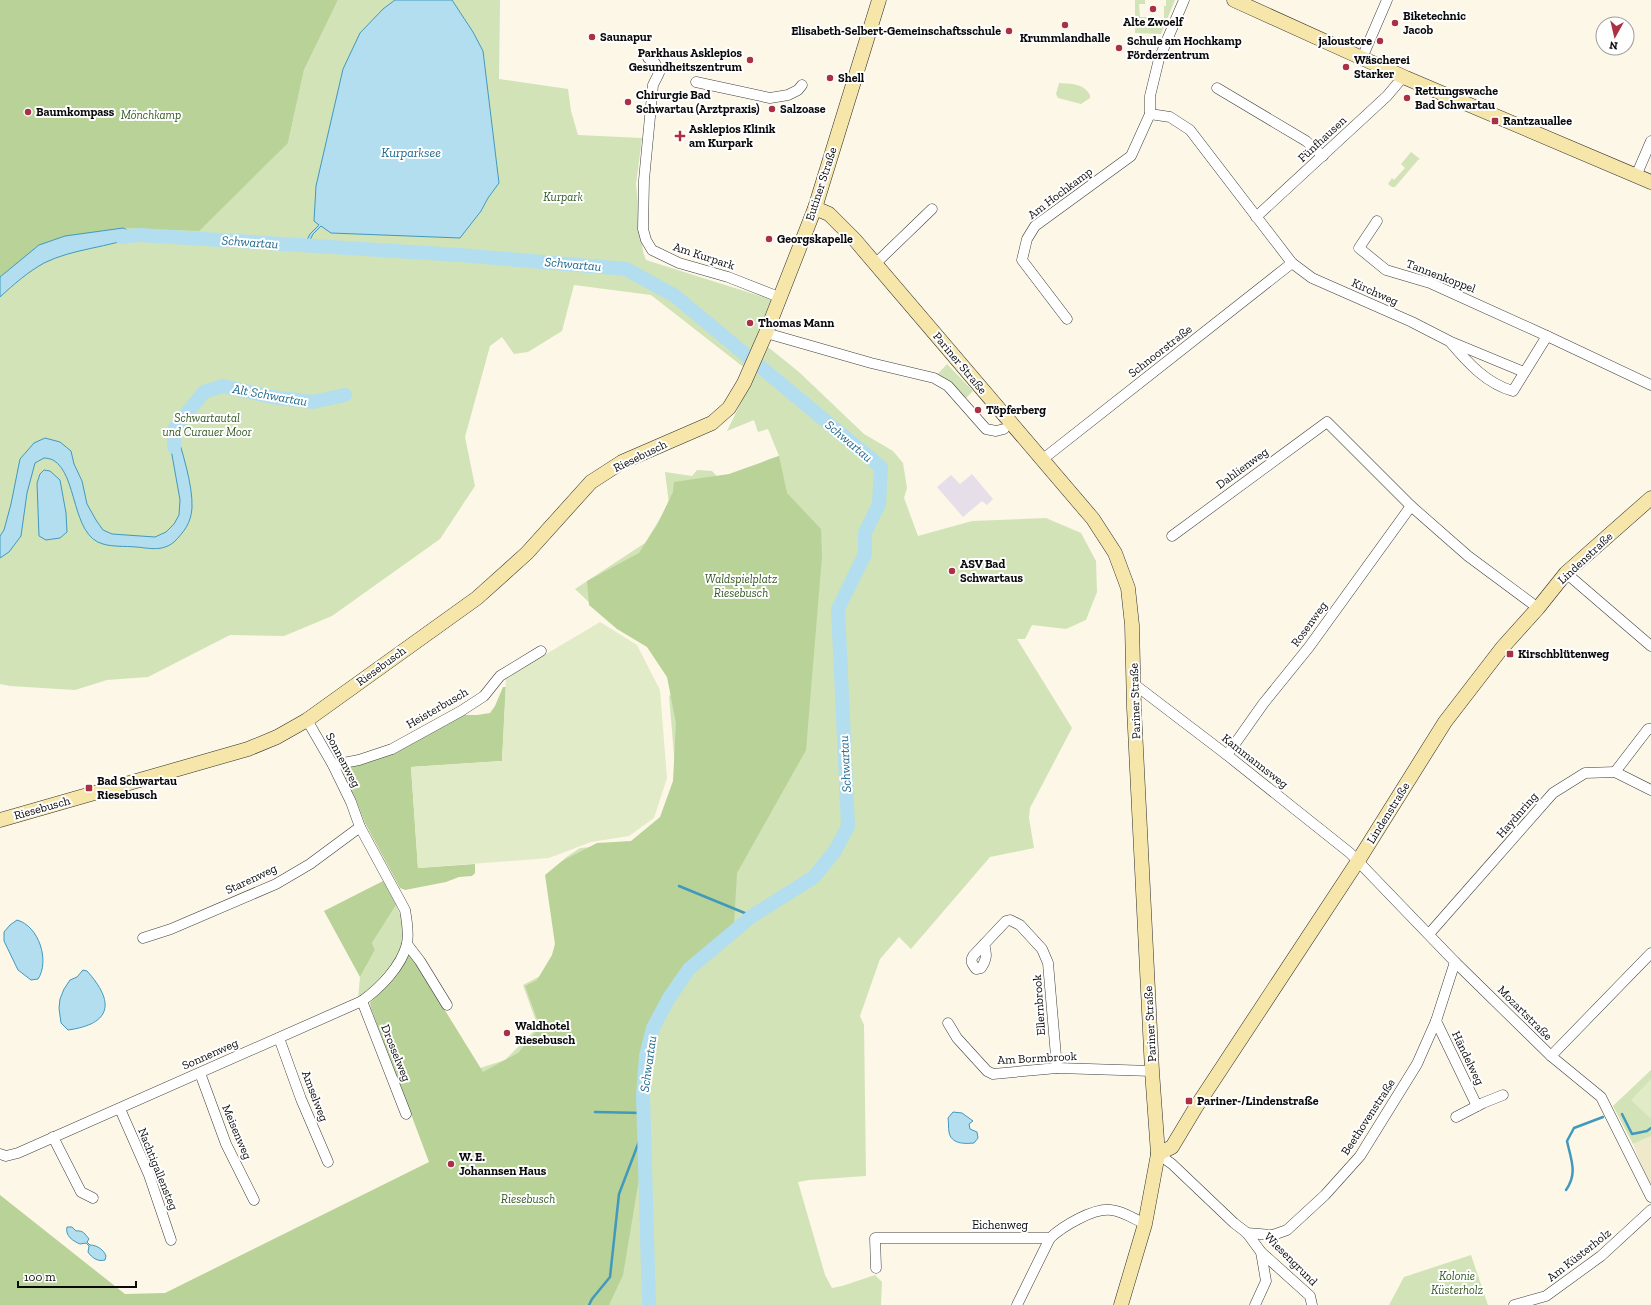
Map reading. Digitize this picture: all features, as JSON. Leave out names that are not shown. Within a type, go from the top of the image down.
[{"type":"street","name":"Eutiner Straße","points":[[712,424],[729,408],[737,396],[766,333],[815,208],[879,0]]},
{"type":"street","name":"Am Hochkamp","points":[[1067,319],[1022,260],[1027,239],[1035,226],[1131,156],[1150,114],[1150,96],[1160,59],[1184,0]]},
{"type":"street","points":[[1234,0],[1402,77],[1651,182]]},
{"type":"street","points":[[1362,58],[1387,0]]},
{"type":"street","name":"Am Kurpark","points":[[648,58],[655,63],[658,73],[653,85],[644,180],[643,229],[646,240],[652,250],[679,263],[728,277],[779,297]]},
{"type":"street","name":"Fünfhausen","points":[[1256,217],[1387,96],[1402,77]]},
{"type":"street","points":[[696,82],[770,98],[788,95],[798,90],[802,85]]},
{"type":"street","points":[[1218,88],[1306,141],[1323,156]]},
{"type":"street","points":[[1150,114],[1170,117],[1190,130],[1292,263]]},
{"type":"street","points":[[1636,176],[1651,141]]},
{"type":"street","name":"Pariner Straße","points":[[815,208],[829,214],[855,240],[1093,519],[1115,553],[1122,568],[1128,588],[1132,625],[1152,1071],[1158,1154],[1145,1224],[1121,1305]]},
{"type":"street","points":[[875,264],[932,209]]},
{"type":"street","name":"Tannenkoppel","points":[[1377,221],[1359,248],[1386,270],[1430,283],[1547,336]]},
{"type":"street","name":"Kirchweg","points":[[1292,263],[1312,278],[1412,322],[1449,341],[1524,372]]},
{"type":"street","name":"Schnoorstraße","points":[[1043,459],[1292,263]]},
{"type":"street","points":[[766,333],[871,363],[934,378],[948,386],[986,429],[996,431],[1004,429]]},
{"type":"street","points":[[1547,336],[1651,385]]},
{"type":"street","name":"Kirchweg","points":[[1449,341],[1468,362],[1499,387],[1513,391],[1547,336]]},
{"type":"street","name":"Dahlienweg","points":[[1172,536],[1327,422],[1411,506]]},
{"type":"street","name":"Riesebusch","points":[[0,820],[248,749],[277,737],[307,720],[477,598],[527,553],[591,482],[622,462],[712,424]]},
{"type":"street","name":"Lindenstraße","points":[[1158,1154],[1172,1147],[1198,1104],[1358,861],[1444,722],[1502,648],[1538,608],[1566,573],[1651,498]]},
{"type":"street","points":[[1411,506],[1468,556],[1538,608]]},
{"type":"street","name":"Rosenweg","points":[[1227,755],[1263,704],[1309,647],[1411,506]]},
{"type":"street","points":[[1566,573],[1651,646]]},
{"type":"street","name":"Heisterbusch","points":[[333,765],[359,760],[392,749],[461,711],[484,696],[500,676],[541,651]]},
{"type":"street","name":"Kammannsweg","points":[[1134,684],[1227,755],[1358,861]]},
{"type":"street","name":"Sonnenweg","points":[[0,1154],[6,1156],[18,1153],[362,1001],[373,993],[399,962],[407,944],[407,922],[404,910],[360,827],[351,802],[333,765],[307,720]]},
{"type":"street","points":[[1615,772],[1648,729],[1651,729]]},
{"type":"street","name":"Haydnring","points":[[1429,934],[1554,794],[1585,773],[1615,772],[1651,790]]},
{"type":"street","name":"Starenweg","points":[[143,938],[171,929],[276,884],[310,864],[360,827]]},
{"type":"street","name":"Mozartstraße","points":[[1358,861],[1454,962],[1550,1056],[1601,1097],[1651,1197]]},
{"type":"street","name":"Ellernbrook","points":[[984,944],[1006,921],[1010,920],[1020,924],[1042,949],[1048,963],[1050,976],[1057,1068]]},
{"type":"street","points":[[407,944],[420,961],[447,1004]]},
{"type":"street","points":[[1550,1056],[1651,953]]},
{"type":"street","name":"Beethovenstraße","points":[[1158,1154],[1172,1164],[1234,1223],[1247,1232],[1272,1235],[1286,1230],[1325,1195],[1360,1156],[1418,1064],[1436,1021],[1454,962]]},
{"type":"street","name":"Drosselweg","points":[[362,1001],[406,1114]]},
{"type":"street","name":"Händelweg","points":[[1436,1021],[1477,1106]]},
{"type":"street","name":"Am Bormbrook","points":[[948,1023],[957,1038],[987,1071],[993,1074],[1057,1068],[1152,1071]]},
{"type":"street","name":"Amselweg","points":[[279,1038],[301,1099],[328,1162]]},
{"type":"street","name":"Meisenweg","points":[[200,1073],[226,1144],[254,1200]]},
{"type":"street","points":[[1456,1117],[1503,1095]]},
{"type":"street","name":"Nachtigallensteg","points":[[120,1109],[148,1175],[171,1240]]},
{"type":"street","points":[[53,1137],[81,1192],[93,1198]]},
{"type":"street","points":[[1017,1305],[1050,1238],[1065,1227],[1101,1210],[1120,1212],[1145,1224]]},
{"type":"street","name":"Am Küsterholz","points":[[1514,1305],[1546,1296],[1601,1256],[1651,1210]]},
{"type":"street","name":"Wiesengrund","points":[[1247,1232],[1261,1252],[1310,1296],[1312,1305]]},
{"type":"street","name":"Eichenweg","points":[[876,1268],[875,1238],[1050,1238]]},
{"type":"street","points":[[1255,1305],[1266,1281],[1261,1252]]},
{"type":"shaded area","points":[[972,474],[993,499],[987,505],[982,501],[963,517],[937,487],[951,475],[960,484]]},
{"type":"shaded area","points":[[1651,1136],[1651,1191],[1633,1144]]},
{"type":"green space","name":"Mönchkamp","points":[[0,0],[338,0],[304,70],[288,143],[199,231],[123,228],[39,245],[0,277]]},
{"type":"green space","name":"Schwartautal und Curauer Moor","points":[[338,0],[395,0],[383,9],[318,223],[461,236],[481,211],[499,183],[483,51],[473,32],[452,0],[500,0],[499,79],[568,89],[571,111],[578,135],[642,138],[636,184],[643,252],[646,260],[779,302],[763,343],[799,372],[864,434],[893,451],[903,463],[907,488],[904,498],[918,536],[972,521],[1046,518],[1081,533],[1096,561],[1097,592],[1086,620],[1066,629],[1032,625],[1025,639],[1017,639],[1072,728],[1030,808],[1029,818],[1034,848],[990,857],[911,949],[899,937],[880,959],[860,1016],[864,1025],[866,1176],[798,1182],[825,1275],[832,1288],[875,1275],[882,1282],[881,1305],[164,1305],[428,1165],[477,1069],[505,1060],[538,1027],[523,985],[561,965],[548,879],[565,858],[580,848],[640,843],[664,824],[677,791],[669,695],[738,725],[762,662],[611,623],[575,589],[645,543],[669,504],[665,472],[692,476],[697,470],[712,471],[786,548],[767,460],[779,456],[768,429],[758,432],[754,420],[727,431],[756,372],[742,366],[651,295],[574,285],[562,331],[528,352],[514,354],[502,337],[490,346],[465,437],[475,486],[440,539],[332,616],[284,636],[230,635],[148,677],[107,680],[75,690],[0,684],[0,264],[288,143],[304,70]]},
{"type":"green space","points":[[1135,0],[1145,0],[1145,4],[1139,4],[1140,17],[1151,17],[1152,20],[1164,20],[1164,6],[1166,6],[1166,0],[1175,0],[1161,34],[1135,33]]},
{"type":"green space","points":[[1059,83],[1081,86],[1090,95],[1090,98],[1081,104],[1058,98],[1056,94]]},
{"type":"green space","points":[[1411,152],[1420,159],[1395,187],[1392,187],[1388,184],[1392,178],[1394,180],[1405,168],[1401,164]]},
{"type":"green space","points":[[947,364],[973,391],[964,400],[935,377]]},
{"type":"green space","name":"Riesebusch","points":[[779,456],[787,493],[821,529],[822,556],[806,750],[737,873],[734,924],[685,965],[649,1026],[637,1089],[642,1161],[623,1275],[609,1305],[0,1305],[0,1195],[125,1294],[165,1293],[429,1162],[370,1003],[389,982],[409,952],[483,1072],[518,1053],[540,1027],[525,986],[537,980],[552,955],[555,944],[545,875],[562,861],[597,843],[631,841],[660,817],[673,781],[676,723],[667,677],[647,647],[617,629],[589,605],[587,581],[639,553],[657,525],[673,492],[674,482],[729,474]]},
{"type":"green space","points":[[600,622],[637,645],[660,690],[667,778],[654,818],[629,836],[591,842],[549,858],[418,868],[411,767],[502,761],[506,678]]},
{"type":"green space","points":[[503,687],[506,687],[502,761],[411,767],[418,868],[475,864],[475,873],[472,876],[459,877],[446,882],[405,890],[400,888],[365,823],[355,797],[341,771],[342,768],[462,715],[490,713],[495,706]]},
{"type":"green space","points":[[383,881],[396,905],[372,943],[375,950],[360,977],[324,911]]},
{"type":"green space","points":[[396,905],[400,914],[403,916],[404,937],[400,953],[396,961],[385,975],[358,999],[360,977],[375,950],[372,943]]},
{"type":"green space","points":[[1651,1070],[1651,1136],[1633,1144],[1613,1106]]},
{"type":"green space","points":[[1651,1079],[1651,1117],[1650,1118],[1631,1100]]},
{"type":"green space","name":"Kolonie Küsterholz","points":[[1471,1255],[1488,1305],[1389,1305],[1404,1277]]},
{"type":"water","name":"Kurparksee","points":[[395,0],[452,0],[473,32],[483,51],[499,183],[481,211],[460,238],[331,233],[321,226],[313,234],[307,246],[304,246],[310,234],[319,225],[314,221],[316,186],[343,69],[360,33],[383,9]]},
{"type":"water","points":[[123,228],[139,235],[116,243],[55,258],[32,270],[0,297],[0,277],[39,245],[65,236]]},
{"type":"water","points":[[175,428],[189,479],[192,508],[186,527],[174,542],[165,547],[151,548],[107,545],[93,539],[85,529],[80,518],[67,478],[61,467],[53,460],[44,458],[35,463],[27,493],[21,536],[9,552],[0,558],[0,536],[4,530],[11,504],[20,459],[34,443],[45,438],[60,442],[71,451],[74,464],[82,481],[87,504],[103,530],[112,534],[155,537],[166,532],[174,524],[179,515],[180,500],[169,438]]},
{"type":"water","points":[[44,470],[50,471],[60,480],[66,513],[67,532],[60,538],[46,540],[39,536],[37,483],[40,474]]},
{"type":"water","points":[[17,920],[31,929],[40,945],[43,963],[38,979],[31,980],[18,970],[4,941],[4,932]]},
{"type":"water","points":[[83,970],[87,971],[102,992],[105,1002],[104,1010],[101,1017],[93,1023],[68,1030],[61,1023],[59,1008],[60,999],[70,980],[77,977]]},
{"type":"water","points":[[953,1112],[962,1113],[973,1121],[969,1124],[970,1129],[977,1132],[978,1138],[974,1143],[958,1142],[952,1139],[950,1136],[948,1118]]},
{"type":"water","points":[[67,1227],[72,1227],[76,1231],[84,1233],[89,1239],[87,1242],[90,1245],[98,1247],[104,1252],[106,1256],[105,1260],[98,1260],[91,1256],[88,1252],[89,1246],[86,1243],[80,1244],[72,1240],[68,1236]]},
{"type":"waterway","name":"Schwartau","points":[[121,237],[139,235],[459,255],[626,269],[675,296],[881,467],[879,504],[865,533],[865,554],[838,609],[848,826],[835,851],[814,877],[752,916],[689,969],[669,998],[653,1028],[646,1056],[643,1095],[649,1305]]},
{"type":"waterway","name":"Alt Schwartau","points":[[174,447],[175,428],[204,392],[223,386],[272,397],[313,402],[345,395]]},
{"type":"waterway","points":[[679,886],[752,916]]},
{"type":"waterway","points":[[595,1112],[643,1113]]},
{"type":"waterway","points":[[1622,1114],[1632,1134],[1647,1131],[1651,1128]]},
{"type":"waterway","points":[[1566,1190],[1570,1184],[1573,1172],[1572,1160],[1567,1141],[1574,1128],[1603,1117]]},
{"type":"waterway","points":[[589,1305],[610,1277],[619,1194],[643,1131]]},
{"type":"place","name":"Alte Zwoelf","points":[[1153,9]]},
{"type":"place","name":"Biketechnic Jacob","points":[[1395,23]]},
{"type":"place","name":"Krummlandhalle","points":[[1065,25]]},
{"type":"place","name":"Elisabeth-Selbert-Gemeinschaftsschule","points":[[1009,31]]},
{"type":"place","name":"Saunapur","points":[[592,37]]},
{"type":"place","name":"jaloustore","points":[[1380,41]]},
{"type":"place","name":"Schule am Hochkamp Förderzentrum","points":[[1119,48]]},
{"type":"place","name":"Parkhaus Asklepios Gesundheitszentrum","points":[[750,60]]},
{"type":"place","name":"Wäscherei Starker","points":[[1346,67]]},
{"type":"place","name":"Shell","points":[[830,78]]},
{"type":"place","name":"Rettungswache Bad Schwartau","points":[[1407,98]]},
{"type":"place","name":"Chirurgie Bad Schwartau (Arztpraxis)","points":[[628,102]]},
{"type":"place","name":"Salzoase","points":[[772,109]]},
{"type":"place","name":"Baumkompass","points":[[28,112]]},
{"type":"place","name":"Rantzauallee","points":[[1495,121]]},
{"type":"place","name":"Asklepios Klinik am Kurpark","points":[[680,136]]},
{"type":"place","name":"Georgskapelle","points":[[769,239]]},
{"type":"place","name":"Thomas Mann","points":[[750,323]]},
{"type":"place","name":"Töpferberg","points":[[978,410]]},
{"type":"place","name":"ASV Bad Schwartaus","points":[[952,571]]},
{"type":"place","name":"Kirschblütenweg","points":[[1510,654]]},
{"type":"place","name":"Bad Schwartau Riesebusch","points":[[89,788]]},
{"type":"place","name":"Waldhotel Riesebusch","points":[[507,1033]]},
{"type":"place","name":"Pariner-/Lindenstraße","points":[[1189,1101]]},
{"type":"place","name":"W. E. Johannsen Haus","points":[[451,1164]]},
{"type":"park label","name":"Kurpark","points":[[563,197]]},
{"type":"park label","name":"Waldspielplatz Riesebusch","points":[[741,586]]}]
